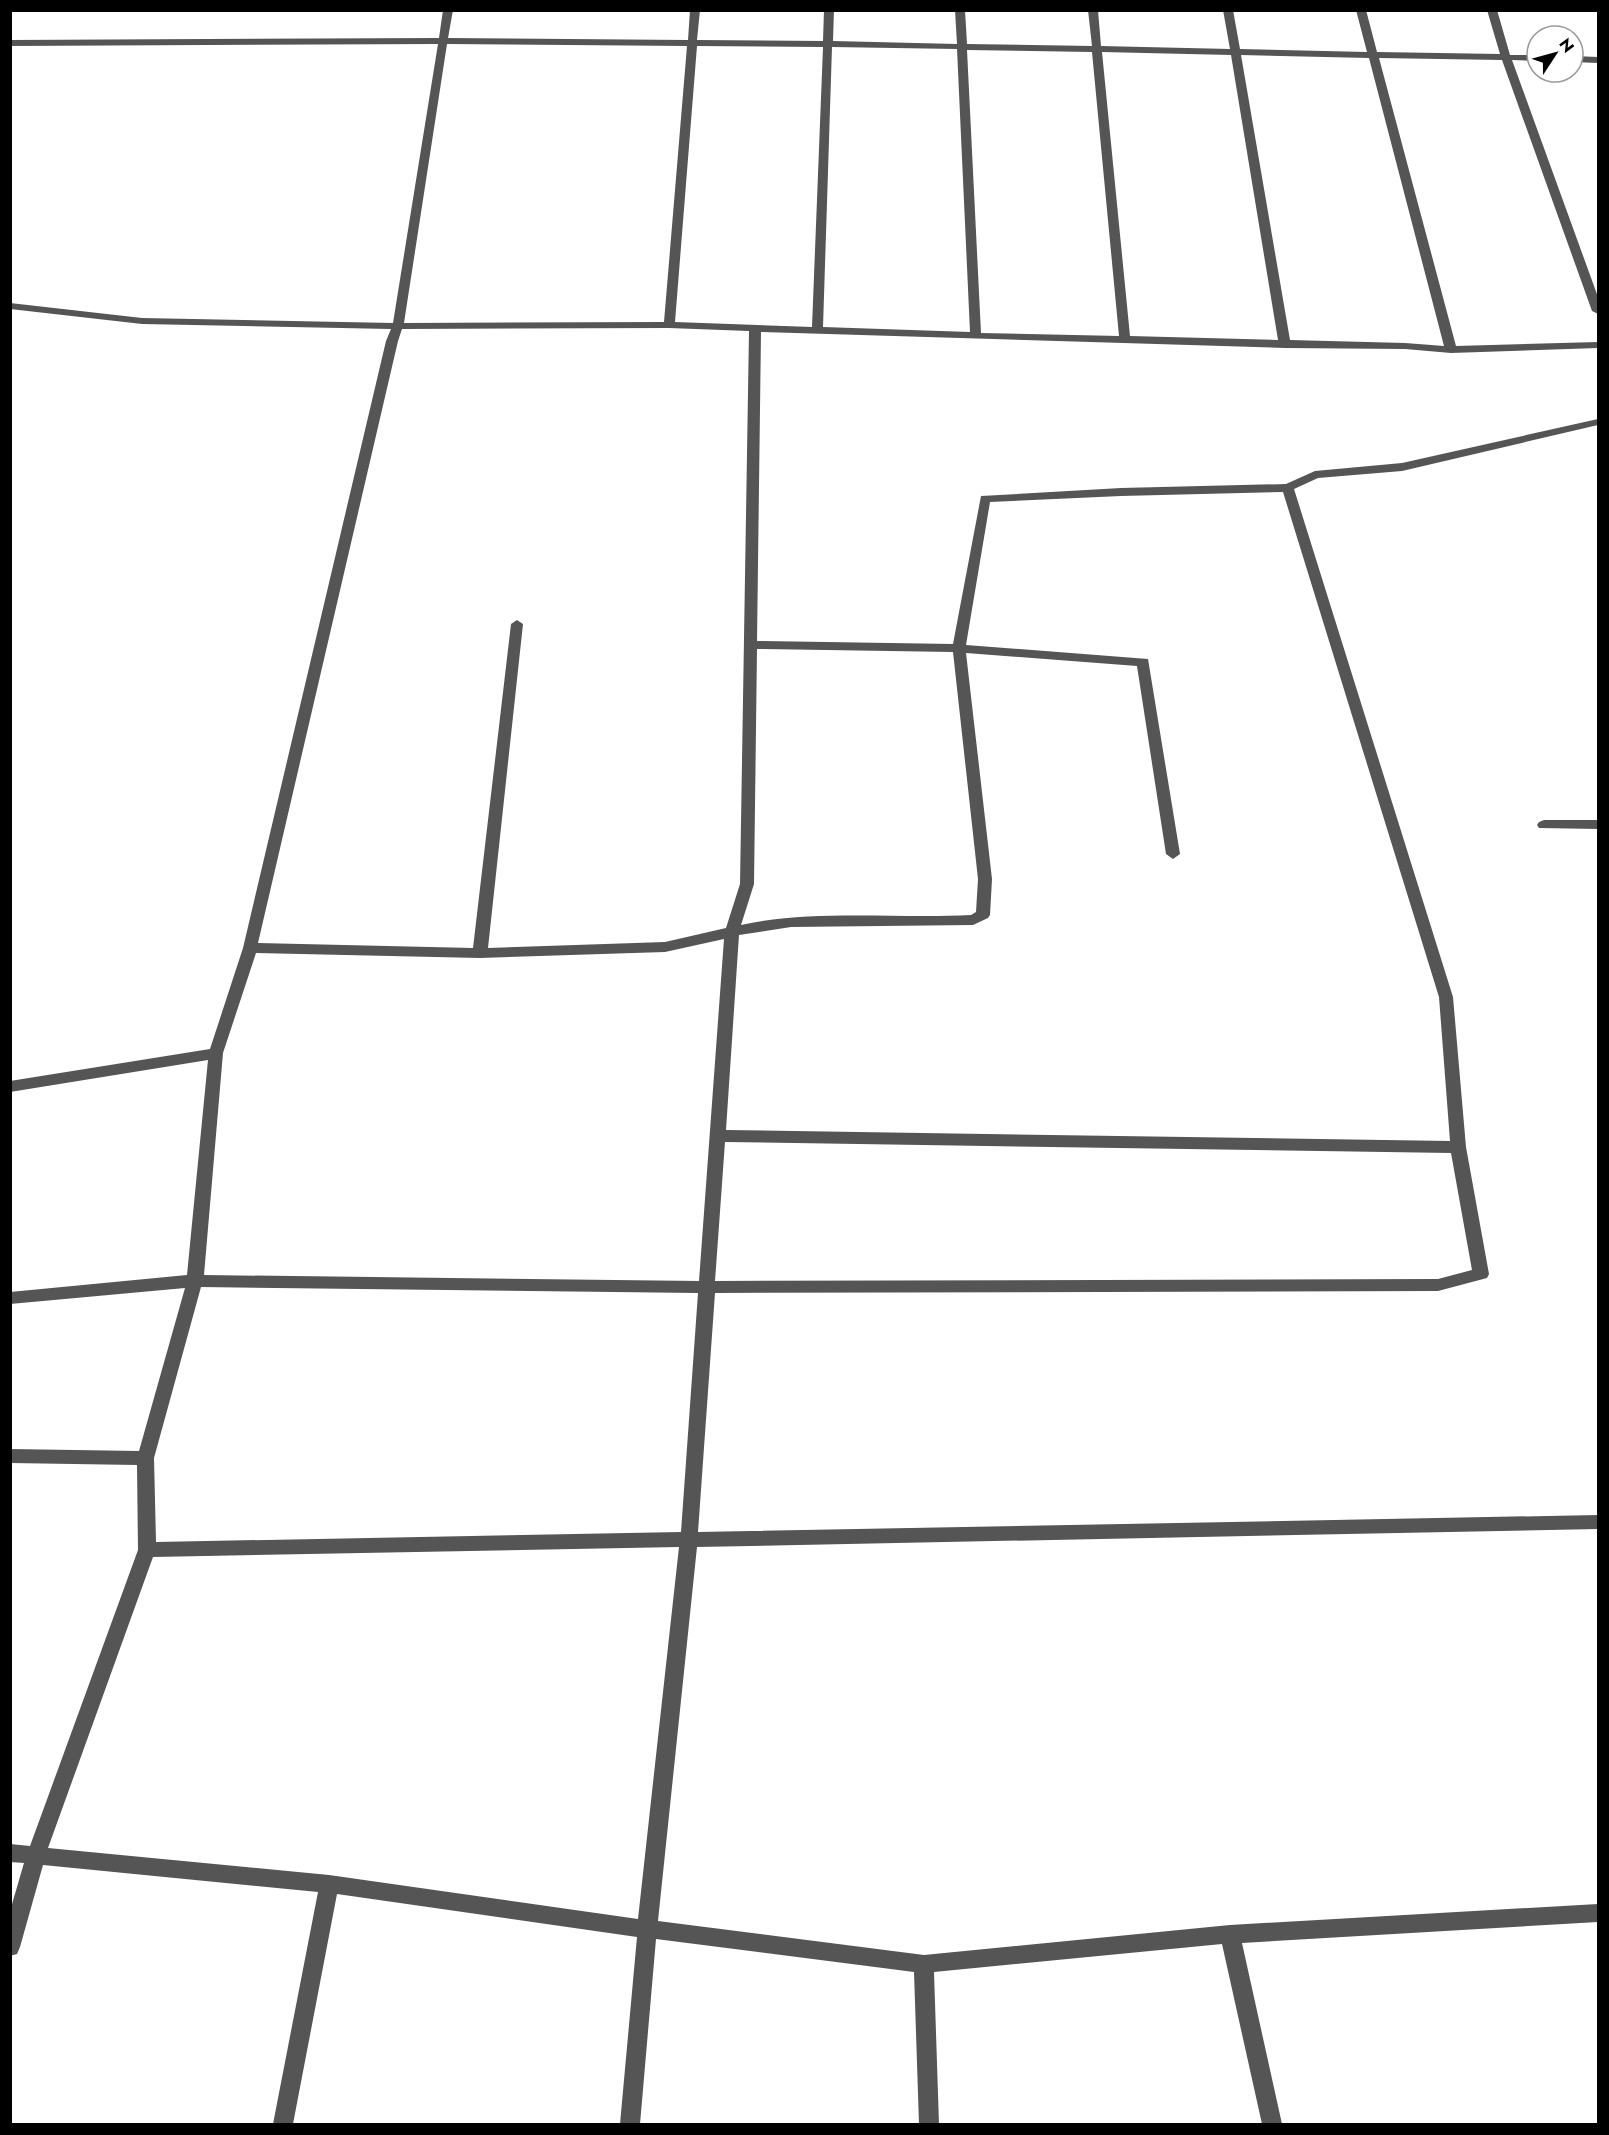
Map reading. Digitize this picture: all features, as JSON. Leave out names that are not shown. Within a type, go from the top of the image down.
[{"type":"street","points":[[10,1947],[36,1855],[147,1551],[145,1458],[195,1281],[216,1053],[250,948],[392,341],[398,326],[448,10]]},
{"type":"street","points":[[669,325],[695,10]]},
{"type":"street","points":[[817,330],[829,10]]},
{"type":"street","points":[[960,10],[960,48],[976,336]]},
{"type":"street","points":[[1093,10],[1125,340]]},
{"type":"street","points":[[1228,10],[1285,345]]},
{"type":"street","points":[[1360,10],[1451,350]]},
{"type":"street","points":[[1492,10],[1506,58],[1599,311]]},
{"type":"street","points":[[10,43],[442,41],[827,44],[1525,58]]},
{"type":"street","points":[[10,306],[142,321],[398,326],[669,325],[1285,345],[1405,346],[1451,350],[1599,345]]},
{"type":"street","points":[[630,2124],[647,1929],[689,1540],[732,932],[747,884],[755,329]]},
{"type":"street","points":[[250,948],[480,953],[665,947],[762,925],[791,922],[973,920],[983,915],[985,879],[960,648],[985,499],[1121,492],[1288,488],[1315,475],[1402,467],[1599,422]]},
{"type":"street","points":[[10,1298],[195,1281],[707,1287],[1438,1285],[1481,1274],[1458,1147],[1446,997],[1288,488]]},
{"type":"street","points":[[480,953],[517,624]]},
{"type":"street","points":[[750,645],[960,648],[1143,662],[1173,854]]},
{"type":"street","points":[[1544,825],[1599,825]]},
{"type":"street","points":[[10,1087],[216,1053]]},
{"type":"street","points":[[718,1136],[1458,1147]]},
{"type":"street","points":[[10,1456],[145,1458]]},
{"type":"street","points":[[147,1551],[1599,1522]]},
{"type":"street","points":[[10,1853],[329,1884],[647,1929],[924,1964],[1230,1934],[1599,1913]]},
{"type":"street","points":[[283,2124],[329,1884]]},
{"type":"street","points":[[1230,1934],[1272,2124]]},
{"type":"street","points":[[924,1964],[929,2124]]}]
